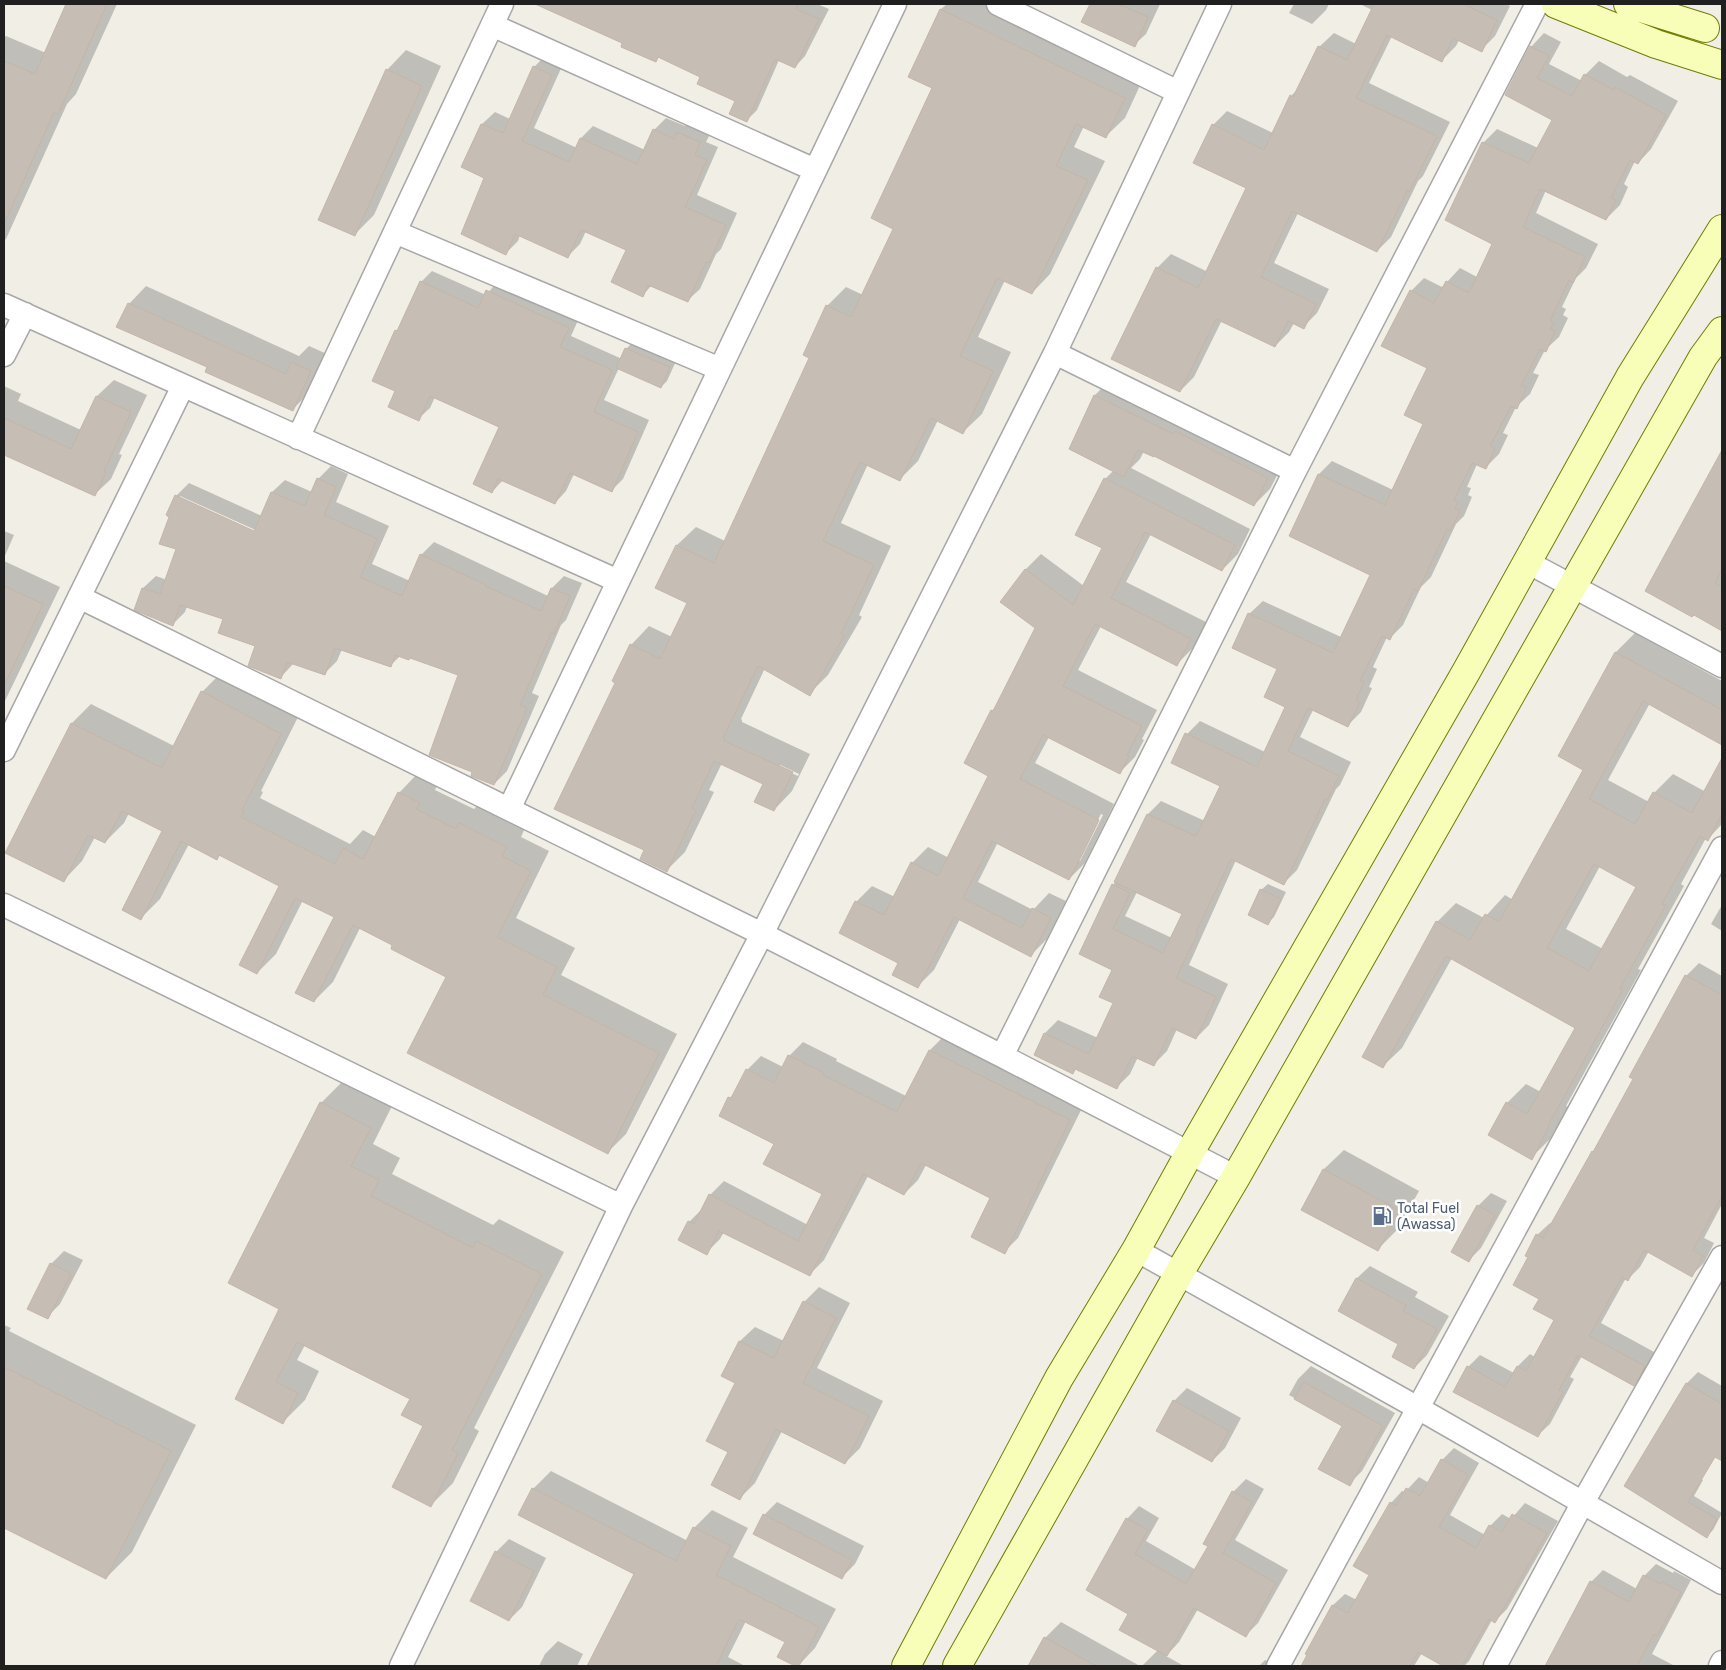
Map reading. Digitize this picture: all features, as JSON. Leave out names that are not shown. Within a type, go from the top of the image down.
[{"type":"main road","points":[[1556,4],[1640,38],[1722,65]]},
{"type":"main road","points":[[1638,5],[1701,16],[1722,57]]},
{"type":"main road","points":[[906,1666],[1059,1378],[1136,1250],[1189,1154],[1461,681],[1630,377],[1722,229]]},
{"type":"main road","points":[[957,1666],[1178,1275],[1574,586],[1703,357],[1722,331]]},
{"type":"street","points":[[298,438],[502,4]]},
{"type":"street","points":[[509,809],[895,4]]},
{"type":"street","points":[[998,4],[1178,92]]},
{"type":"street","points":[[401,1666],[621,1206],[762,934],[1055,353],[1220,4]]},
{"type":"street","points":[[1002,1056],[1295,470],[1537,4]]},
{"type":"street","points":[[492,25],[815,170]]},
{"type":"street","points":[[395,232],[720,369]]},
{"type":"street","points":[[4,305],[618,582]]},
{"type":"street","points":[[4,355],[25,314]]},
{"type":"street","points":[[1055,353],[1295,470]]},
{"type":"street","points":[[4,750],[183,386]]},
{"type":"street","points":[[1527,562],[1722,666]]},
{"type":"street","points":[[79,597],[762,934],[1236,1177]]},
{"type":"street","points":[[1278,1666],[1722,848]]},
{"type":"street","points":[[4,904],[621,1206]]},
{"type":"street","points":[[1136,1250],[1418,1408],[1722,1583]]},
{"type":"street","points":[[1495,1666],[1582,1504],[1716,1283],[1722,1256]]},
{"type":"street","points":[[1720,1666],[1722,1662]]},
{"type":"building","points":[[66,4],[107,4],[58,114],[54,112],[4,224],[4,61],[35,74]]},
{"type":"building","points":[[535,4],[798,4],[796,9],[819,19],[795,68],[775,59],[747,122],[729,114],[735,101],[697,84],[700,77],[658,57],[656,62],[621,47],[622,43]]},
{"type":"building","points":[[1090,4],[1118,4],[1148,17],[1135,47],[1081,22]]},
{"type":"building","points":[[1374,4],[1463,4],[1497,20],[1482,52],[1453,38],[1442,62],[1387,35],[1356,98],[1437,136],[1377,252],[1292,211],[1261,277],[1316,304],[1304,329],[1288,321],[1275,347],[1216,319],[1180,392],[1111,359],[1156,267],[1198,288],[1246,188],[1193,163],[1212,124],[1264,150],[1290,95],[1293,97],[1318,46],[1347,60]]},
{"type":"building","points":[[940,9],[1125,98],[1106,138],[1076,124],[1056,166],[1088,180],[1032,294],[997,278],[960,356],[993,371],[963,434],[931,418],[900,481],[860,462],[823,541],[874,565],[841,634],[844,636],[810,696],[758,666],[723,738],[725,739],[724,741],[793,772],[774,811],[754,802],[763,784],[714,761],[692,808],[696,810],[667,872],[640,859],[644,850],[554,809],[615,683],[612,681],[630,644],[660,659],[687,603],[655,588],[676,545],[714,563],[809,358],[803,355],[826,305],[851,317],[893,229],[871,218],[932,88],[908,77]]},
{"type":"building","points":[[1530,46],[1549,56],[1537,78],[1572,96],[1584,74],[1614,90],[1615,87],[1666,115],[1638,164],[1630,160],[1611,198],[1616,200],[1606,220],[1540,189],[1523,227],[1585,257],[1573,283],[1569,280],[1550,321],[1554,322],[1550,329],[1555,331],[1546,352],[1540,349],[1521,386],[1526,388],[1517,409],[1511,406],[1490,446],[1495,449],[1486,469],[1472,463],[1454,500],[1458,502],[1455,508],[1460,511],[1450,531],[1447,529],[1418,591],[1414,589],[1390,640],[1382,636],[1360,681],[1364,682],[1356,700],[1360,702],[1348,727],[1308,708],[1288,751],[1339,776],[1327,800],[1325,799],[1284,885],[1231,859],[1176,978],[1216,997],[1196,1039],[1172,1028],[1154,1066],[1132,1056],[1117,1089],[1075,1069],[1073,1074],[1034,1055],[1044,1033],[1089,1054],[1113,1003],[1099,997],[1112,970],[1079,954],[1112,884],[1130,893],[1113,929],[1163,953],[1182,914],[1114,882],[1147,814],[1196,836],[1220,786],[1171,763],[1185,733],[1257,767],[1285,707],[1264,697],[1277,669],[1232,648],[1248,613],[1333,653],[1370,575],[1289,536],[1318,474],[1385,505],[1423,424],[1404,415],[1427,368],[1381,346],[1410,290],[1434,303],[1446,281],[1469,293],[1492,244],[1445,220],[1482,142],[1529,163],[1552,120],[1505,95]]},
{"type":"building","points":[[533,66],[552,75],[522,141],[569,162],[580,138],[637,164],[653,129],[674,139],[677,132],[700,142],[695,155],[707,160],[685,207],[726,225],[709,263],[706,262],[688,302],[648,285],[643,297],[611,282],[626,250],[581,230],[568,258],[515,234],[506,255],[461,234],[484,178],[461,167],[481,124],[503,133]]},
{"type":"building","points":[[386,69],[422,86],[355,236],[318,220]]},
{"type":"building","points":[[420,281],[478,308],[486,290],[569,328],[560,347],[612,370],[594,412],[638,432],[612,492],[570,473],[555,504],[498,479],[492,493],[473,484],[499,427],[430,396],[419,421],[388,407],[395,391],[372,381]]},
{"type":"building","points":[[128,303],[286,374],[291,362],[311,371],[293,411],[205,372],[207,367],[116,327]]},
{"type":"building","points":[[625,348],[670,367],[661,388],[616,368]]},
{"type":"building","points":[[1094,395],[1173,434],[1175,431],[1268,478],[1254,506],[1154,456],[1138,450],[1124,477],[1069,449]]},
{"type":"building","points":[[96,396],[131,412],[104,471],[106,472],[95,496],[4,455],[4,418],[71,449]]},
{"type":"building","points":[[1722,450],[1722,569],[1715,583],[1722,587],[1722,631],[1645,591]]},
{"type":"building","points":[[317,478],[336,487],[324,515],[377,539],[360,577],[402,596],[420,554],[541,611],[551,588],[570,596],[554,634],[551,633],[520,705],[527,708],[494,785],[471,776],[472,772],[429,755],[458,675],[410,658],[409,660],[395,655],[391,667],[335,648],[325,675],[287,662],[281,679],[248,666],[255,646],[218,633],[223,619],[180,605],[173,626],[134,610],[142,588],[160,594],[176,549],[159,544],[169,517],[166,515],[175,495],[254,531],[271,492],[305,506]]},
{"type":"building","points":[[1104,478],[1235,545],[1222,571],[1145,532],[1111,598],[1191,639],[1177,666],[1095,624],[1063,686],[1142,726],[1127,755],[1129,756],[1120,774],[1043,735],[1020,779],[1099,820],[1084,851],[1069,880],[992,841],[963,898],[1022,928],[1032,908],[1051,918],[1031,957],[954,917],[918,988],[892,975],[898,963],[839,933],[855,901],[884,915],[911,862],[938,876],[988,776],[964,763],[1035,628],[1000,602],[1025,569],[1073,605],[1102,548],[1075,535]]},
{"type":"building","points":[[4,586],[43,604],[4,686]]},
{"type":"building","points":[[1615,652],[1722,710],[1722,745],[1643,701],[1589,799],[1635,824],[1653,792],[1692,813],[1722,758],[1722,814],[1708,841],[1700,836],[1662,904],[1666,905],[1620,988],[1623,989],[1548,1126],[1532,1160],[1488,1135],[1506,1102],[1527,1114],[1575,1028],[1446,956],[1383,1068],[1362,1057],[1436,921],[1470,940],[1485,914],[1499,922],[1583,770],[1558,756]],"holes":[[[1594,864],[1636,887],[1589,971],[1547,948]]]},
{"type":"building","points":[[201,691],[281,734],[242,810],[244,811],[241,817],[335,864],[343,848],[363,859],[398,792],[420,803],[416,809],[456,829],[459,823],[507,847],[502,856],[531,871],[497,937],[557,967],[543,995],[659,1053],[608,1154],[407,1053],[446,977],[391,949],[392,945],[353,925],[314,1002],[295,993],[334,917],[295,898],[257,974],[239,965],[279,886],[219,855],[217,860],[181,841],[141,920],[122,910],[162,831],[122,811],[105,843],[88,835],[64,882],[5,853],[71,723],[162,768]]},
{"type":"building","points":[[1260,889],[1281,899],[1268,925],[1248,915]]},
{"type":"building","points":[[1685,975],[1722,995],[1722,1196],[1693,1250],[1703,1256],[1692,1277],[1644,1250],[1628,1281],[1622,1277],[1589,1336],[1645,1366],[1634,1386],[1578,1355],[1559,1390],[1563,1392],[1538,1437],[1453,1392],[1467,1366],[1505,1387],[1517,1366],[1526,1371],[1554,1320],[1533,1309],[1539,1299],[1513,1285],[1528,1257],[1525,1256],[1536,1234],[1543,1238],[1593,1152],[1633,1079],[1629,1077]]},
{"type":"building","points":[[929,1050],[1070,1120],[1005,1254],[971,1237],[990,1198],[921,1163],[904,1195],[863,1174],[810,1276],[719,1231],[707,1255],[678,1240],[688,1221],[694,1224],[709,1194],[798,1241],[822,1194],[763,1164],[774,1144],[719,1116],[728,1097],[731,1098],[746,1069],[774,1083],[788,1055],[824,1073],[823,1075],[897,1112]]},
{"type":"building","points":[[320,1102],[371,1128],[351,1166],[379,1180],[371,1196],[473,1248],[476,1241],[542,1274],[452,1450],[458,1453],[431,1507],[392,1487],[423,1426],[401,1415],[410,1399],[297,1342],[276,1382],[298,1393],[283,1424],[235,1399],[279,1309],[228,1283]]},
{"type":"building","points":[[1323,1169],[1400,1211],[1378,1251],[1301,1210]]},
{"type":"building","points":[[1477,1205],[1495,1215],[1469,1262],[1451,1252]]},
{"type":"building","points":[[50,1263],[71,1274],[48,1319],[27,1309]]},
{"type":"building","points":[[1356,1278],[1406,1305],[1403,1311],[1437,1329],[1414,1369],[1392,1357],[1398,1344],[1338,1311]]},
{"type":"building","points":[[803,1301],[836,1318],[803,1383],[869,1416],[845,1464],[776,1429],[740,1500],[711,1485],[728,1452],[706,1441],[735,1383],[721,1376],[739,1341],[774,1358]]},
{"type":"building","points":[[4,1367],[171,1451],[106,1579],[4,1528]]},
{"type":"building","points":[[1304,1382],[1383,1426],[1350,1486],[1318,1469],[1342,1426],[1294,1399]]},
{"type":"building","points":[[1686,1383],[1722,1404],[1722,1461],[1715,1457],[1688,1502],[1717,1519],[1707,1538],[1624,1486]]},
{"type":"building","points":[[1173,1400],[1229,1431],[1212,1462],[1156,1431]]},
{"type":"building","points":[[1441,1459],[1468,1475],[1439,1527],[1476,1548],[1489,1525],[1502,1532],[1512,1514],[1547,1533],[1495,1623],[1489,1619],[1462,1666],[1443,1666],[1418,1652],[1410,1666],[1301,1666],[1307,1655],[1305,1654],[1332,1605],[1348,1613],[1369,1575],[1353,1566],[1390,1502],[1396,1506],[1406,1488],[1420,1496]]},
{"type":"building","points":[[532,1488],[676,1561],[693,1527],[731,1546],[716,1575],[819,1627],[799,1666],[795,1666],[777,1657],[785,1642],[739,1619],[716,1666],[587,1666],[634,1574],[518,1515]]},
{"type":"building","points":[[1232,1491],[1252,1502],[1223,1553],[1276,1583],[1246,1637],[1194,1608],[1167,1656],[1119,1630],[1128,1614],[1086,1590],[1126,1518],[1148,1530],[1135,1554],[1186,1584],[1208,1546],[1203,1544]]},
{"type":"building","points":[[763,1514],[852,1560],[842,1579],[753,1534]]},
{"type":"building","points":[[495,1551],[534,1571],[509,1621],[470,1601]]},
{"type":"building","points":[[1643,1575],[1681,1592],[1657,1636],[1654,1634],[1637,1666],[1545,1666],[1590,1581],[1629,1602]]},
{"type":"building","points":[[1044,1637],[1096,1666],[1028,1666]]},
{"type":"place","name":"Total Fuel (Awassa)","points":[[1382,1216]]}]
